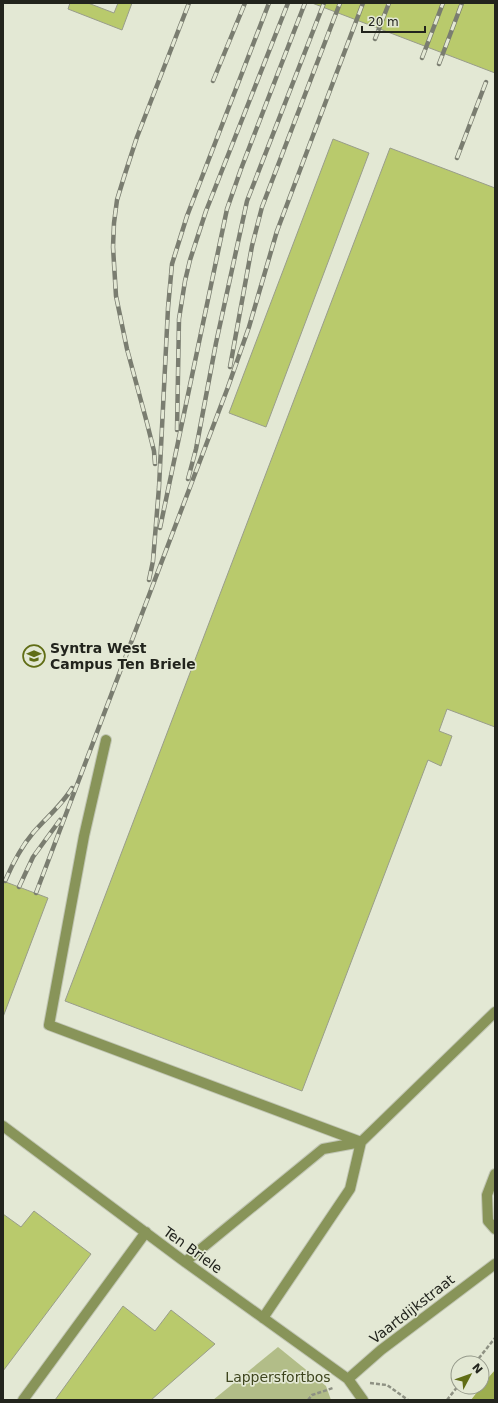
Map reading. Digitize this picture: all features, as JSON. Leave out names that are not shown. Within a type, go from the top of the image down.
[{"type":"street","points":[[106,740],[84,836],[49,1025],[361,1142]]},
{"type":"street","points":[[263,1318],[350,1189],[361,1142],[495,1012]]},
{"type":"street","name":"Ten Briele","points":[[3,1126],[185,1262],[348,1379],[363,1400]]},
{"type":"street","points":[[185,1262],[323,1149],[361,1142]]},
{"type":"street","points":[[494,1178],[487,1195],[488,1221],[495,1229]]},
{"type":"street","points":[[23,1400],[146,1232]]},
{"type":"street","name":"Vaartdijkstraat","points":[[348,1379],[381,1350],[495,1264]]},
{"type":"path","points":[[481,1355],[495,1338]]},
{"type":"path","points":[[308,1400],[312,1395],[332,1389],[348,1379],[387,1385],[408,1400]]},
{"type":"green space","name":"Lappersfortbos","points":[[278,1347],[326,1386],[331,1400],[213,1400]]},
{"type":"shaded area","points":[[495,1370],[495,1400],[471,1400],[475,1395],[490,1395],[490,1376]]},
{"type":"building","points":[[70,3],[88,3],[114,13],[118,3],[132,3],[122,30],[68,9]]},
{"type":"building","points":[[312,3],[495,3],[495,73]]},
{"type":"building","points":[[333,139],[369,153],[266,427],[229,413]]},
{"type":"building","points":[[390,148],[495,188],[495,727],[447,709],[439,731],[452,736],[441,766],[428,760],[302,1091],[65,1001]]},
{"type":"building","points":[[3,881],[48,898],[3,1017]]},
{"type":"building","points":[[34,1211],[91,1254],[3,1371],[3,1214],[21,1227]]},
{"type":"building","points":[[123,1306],[155,1331],[171,1310],[215,1344],[151,1400],[55,1400]]},
{"type":"railway","points":[[155,464],[154,451],[127,349],[116,296],[113,247],[114,223],[117,200],[137,137],[189,3]]},
{"type":"railway","points":[[213,81],[245,3]]},
{"type":"railway","points":[[149,580],[153,561],[159,487],[168,308],[172,264],[187,216],[269,3]]},
{"type":"railway","points":[[177,430],[179,319],[190,260],[206,211],[288,3]]},
{"type":"railway","points":[[160,528],[227,209],[305,3]]},
{"type":"railway","points":[[188,479],[196,449],[216,343],[247,201],[324,3]]},
{"type":"railway","points":[[230,367],[252,246],[262,207],[340,3]]},
{"type":"railway","points":[[36,893],[228,387],[249,327],[277,231],[363,3]]},
{"type":"railway","points":[[375,39],[389,3]]},
{"type":"railway","points":[[422,58],[443,3]]},
{"type":"railway","points":[[439,64],[462,3]]},
{"type":"railway","points":[[457,158],[486,82]]},
{"type":"railway","points":[[5,881],[17,856],[29,838],[59,806],[72,788]]},
{"type":"railway","points":[[19,887],[33,857],[60,820]]},
{"type":"place","name":"Syntra West Campus Ten Briele","points":[[34,656]]}]
